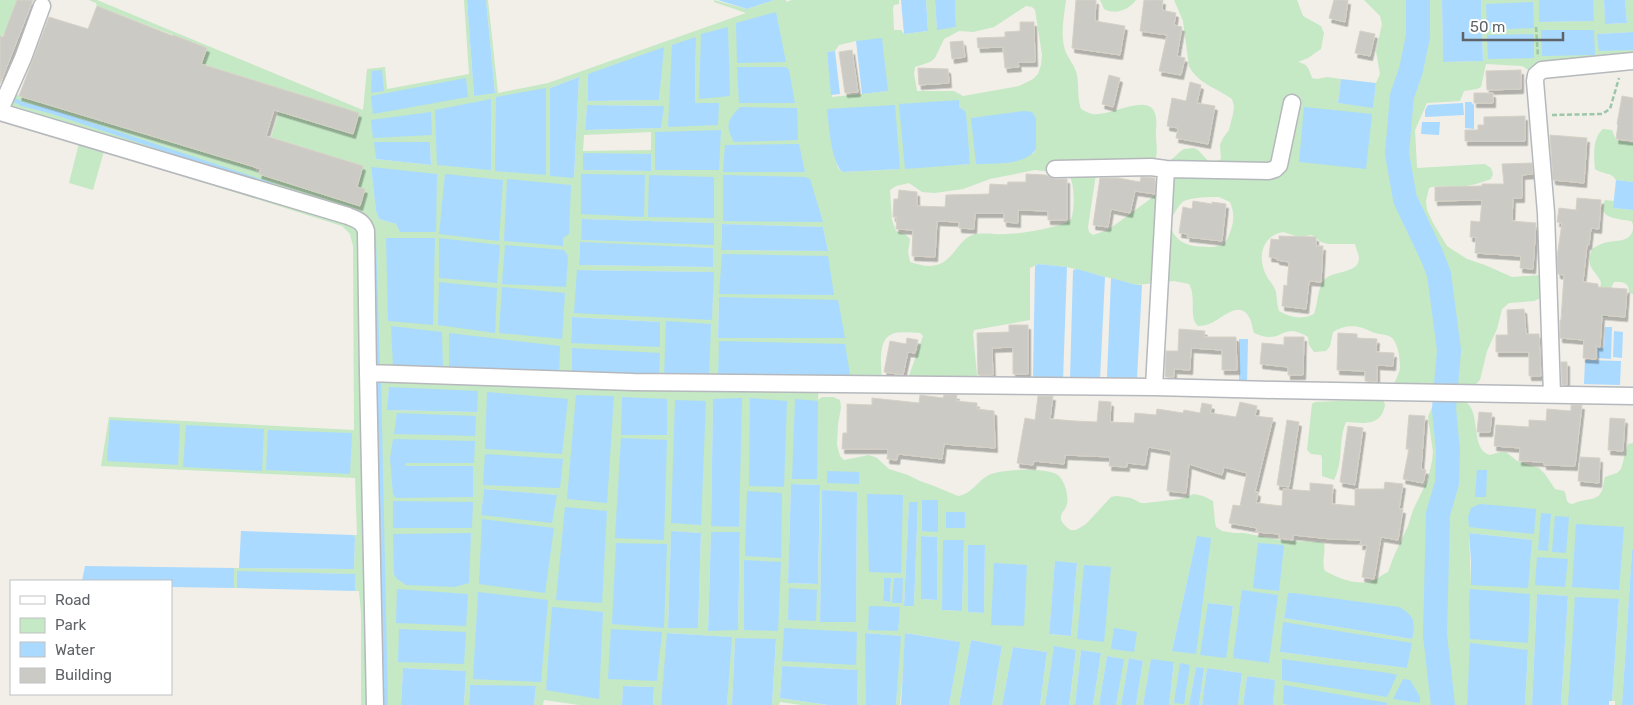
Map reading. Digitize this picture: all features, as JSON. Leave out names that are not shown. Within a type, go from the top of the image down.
[{"type":"street","points":[[42,6],[23,58],[1,109],[339,213],[361,221],[365,225],[376,373],[375,705]]},
{"type":"street","points":[[1552,394],[1546,213],[1536,75],[1542,70],[1628,61]]},
{"type":"street","points":[[1055,168],[1151,167],[1269,171],[1280,165],[1292,103]]},
{"type":"street","points":[[1154,386],[1166,169]]},
{"type":"street","points":[[376,373],[633,382],[1154,386],[1459,394],[1633,396]]},
{"type":"path","points":[[1536,27],[1538,56],[1542,70]]},
{"type":"path","points":[[1544,115],[1602,114],[1606,112],[1610,109],[1628,61]]},
{"type":"green space","points":[[0,0],[17,0],[6,30],[0,39]]},
{"type":"green space","points":[[89,0],[97,0],[363,110],[367,69],[385,67],[387,89],[469,74],[464,0],[467,0],[474,96],[495,92],[486,0],[488,0],[498,93],[548,83],[746,13],[714,2],[714,0],[747,9],[774,0],[786,0],[786,2],[792,0],[899,0],[899,4],[894,5],[893,8],[894,30],[901,30],[904,34],[928,31],[926,0],[935,0],[937,29],[956,27],[955,0],[1066,0],[1063,38],[1066,53],[1077,75],[1081,109],[1092,114],[1102,114],[1134,105],[1144,105],[1151,108],[1156,115],[1157,149],[1155,160],[1096,174],[1088,227],[1089,232],[1093,235],[1108,230],[1153,197],[1159,190],[1171,160],[1184,149],[1194,148],[1198,150],[1209,162],[1216,162],[1221,159],[1220,145],[1229,130],[1233,114],[1234,106],[1232,99],[1197,77],[1189,66],[1183,21],[1174,0],[1297,0],[1303,16],[1321,26],[1324,33],[1321,49],[1298,62],[1308,67],[1312,78],[1327,77],[1341,79],[1338,103],[1373,107],[1376,83],[1380,74],[1376,51],[1382,24],[1380,16],[1364,0],[1442,0],[1443,62],[1483,61],[1481,0],[1539,0],[1540,22],[1593,21],[1593,0],[1604,0],[1605,24],[1627,23],[1625,0],[1633,0],[1633,32],[1598,34],[1600,50],[1633,50],[1633,61],[1536,75],[1522,66],[1486,64],[1481,87],[1464,91],[1460,101],[1427,103],[1415,130],[1417,168],[1485,164],[1491,168],[1493,174],[1491,179],[1471,185],[1429,188],[1426,201],[1427,210],[1447,246],[1467,259],[1512,277],[1542,275],[1543,297],[1534,301],[1509,303],[1502,309],[1497,329],[1487,351],[1480,380],[1473,387],[1393,386],[1400,368],[1395,341],[1389,336],[1361,328],[1352,326],[1337,329],[1333,332],[1330,346],[1326,351],[1314,352],[1309,345],[1308,337],[1293,331],[1271,337],[1254,333],[1250,319],[1242,310],[1229,312],[1211,323],[1198,326],[1195,322],[1189,284],[1174,281],[1137,285],[1067,267],[1038,264],[1030,268],[1030,320],[974,330],[978,385],[906,384],[923,336],[920,333],[899,333],[887,337],[884,342],[881,356],[882,384],[819,384],[818,400],[822,397],[833,397],[840,400],[841,408],[837,445],[840,456],[844,460],[869,455],[877,458],[889,469],[958,496],[967,493],[989,475],[995,473],[1024,470],[1052,472],[1061,478],[1066,490],[1067,503],[1061,520],[1070,530],[1076,530],[1086,524],[1111,497],[1131,498],[1141,503],[1146,503],[1180,499],[1194,494],[1203,496],[1213,501],[1216,527],[1222,531],[1285,541],[1324,543],[1323,564],[1325,571],[1342,579],[1362,583],[1374,580],[1388,572],[1413,510],[1428,479],[1433,452],[1428,417],[1435,400],[1460,400],[1468,404],[1472,409],[1478,439],[1483,451],[1490,455],[1506,452],[1517,461],[1539,468],[1555,489],[1564,491],[1567,501],[1573,504],[1592,499],[1600,494],[1605,477],[1617,473],[1621,469],[1628,444],[1633,443],[1633,550],[1622,705],[1615,705],[1615,701],[1612,701],[1619,599],[1568,705],[1561,705],[1568,596],[1537,594],[1532,705],[1525,705],[1528,650],[1470,661],[1467,705],[1387,705],[1388,703],[1273,705],[1274,680],[1247,676],[1243,705],[1238,705],[1242,673],[1207,668],[1202,705],[1199,705],[1204,668],[1196,667],[1189,705],[1169,705],[1174,663],[1151,660],[1143,705],[1136,705],[1143,661],[1129,658],[1121,705],[1116,705],[1123,659],[1107,656],[1099,705],[1093,705],[1101,653],[1081,650],[1075,705],[1069,705],[1076,650],[1054,647],[1045,705],[1040,705],[1047,652],[1013,647],[1002,705],[992,705],[1002,646],[971,640],[959,705],[949,705],[959,642],[906,633],[900,705],[896,705],[900,636],[866,633],[866,705],[857,705],[858,670],[782,666],[780,698],[828,705],[801,705],[780,702],[779,705],[772,705],[776,640],[735,638],[732,705],[727,705],[731,637],[668,633],[661,705],[653,705],[654,687],[623,686],[622,705],[579,705],[544,700],[543,705],[534,705],[536,687],[470,685],[469,705],[464,705],[466,671],[403,668],[401,705],[361,705],[361,613],[359,591],[355,591],[355,574],[237,572],[237,588],[234,588],[234,568],[354,569],[355,538],[353,535],[357,535],[355,478],[101,466],[109,417],[354,430],[353,246],[350,234],[342,226],[104,151],[93,190],[69,183],[79,143],[0,117],[9,87],[19,96],[252,166],[260,174],[360,205],[365,190],[357,187],[363,166],[271,137],[279,111],[353,133],[359,113],[202,64],[207,48],[97,6],[96,3]],"holes":[[[1026,6],[1032,7],[1035,10],[1042,55],[1041,65],[1038,74],[1033,79],[1019,86],[963,96],[954,91],[917,91],[914,74],[915,67],[930,62],[935,58],[944,39],[959,31],[973,32],[994,27]],[[696,37],[695,103],[668,126]],[[856,41],[888,91],[832,97],[827,52],[835,51],[839,45]],[[663,47],[659,100],[588,101]],[[579,77],[574,178],[550,88]],[[587,105],[663,106],[661,128],[585,130]],[[959,107],[964,110],[970,164],[905,168]],[[1005,115],[1036,118],[1036,149],[1033,154],[971,118]],[[651,132],[651,150],[583,151],[584,135]],[[375,142],[430,142],[431,165],[376,159]],[[583,154],[651,154],[651,171],[584,170]],[[834,156],[900,169],[843,172],[838,168]],[[371,167],[400,232],[396,224],[379,219],[376,211]],[[1035,170],[1068,174],[1072,182],[1074,196],[1071,219],[1066,223],[1035,231],[1000,234],[983,233],[970,236],[944,262],[928,266],[910,262],[908,252],[910,239],[896,231],[892,220],[890,190],[896,186],[909,183],[922,192],[935,193],[963,189],[990,179]],[[1201,197],[1219,197],[1230,202],[1233,211],[1233,222],[1226,242],[1221,245],[1215,247],[1189,245],[1180,241],[1172,230],[1171,221],[1181,204],[1184,201]],[[583,219],[714,223],[714,244],[581,240]],[[722,224],[823,227],[828,251],[721,250]],[[1283,232],[1299,237],[1312,235],[1321,242],[1328,244],[1355,244],[1359,259],[1358,264],[1350,270],[1324,280],[1320,288],[1314,314],[1296,317],[1279,311],[1276,292],[1263,268],[1263,248],[1270,238]],[[580,243],[713,248],[713,267],[579,265]],[[577,270],[713,272],[712,320]],[[719,297],[845,338],[718,338]],[[573,317],[660,322],[571,343]],[[389,387],[477,412],[388,410]],[[713,399],[739,527],[711,525]],[[827,472],[859,472],[859,483],[827,483]],[[791,484],[820,485],[818,584],[788,583]],[[484,489],[557,495],[481,515]],[[822,490],[857,492],[856,622],[820,622]],[[909,502],[918,503],[914,606],[904,605]],[[671,531],[701,533],[698,628],[668,627]],[[711,532],[740,533],[738,630],[708,630]],[[1469,533],[1532,540],[1471,584]],[[921,536],[937,537],[936,600],[921,599]],[[1197,537],[1210,538],[1172,651]],[[944,540],[964,540],[962,611],[942,610]],[[969,545],[985,545],[984,613],[968,612]],[[1055,562],[1077,563],[1071,636],[1049,634]],[[884,578],[891,578],[890,602],[883,601]],[[1288,594],[1414,623],[1412,639],[1284,618]],[[1208,603],[1233,606],[1225,658]],[[1411,643],[1407,668],[1280,652]]]},
{"type":"green space","points":[[1100,0],[1136,0],[1126,9],[1113,12],[1104,9]]},
{"type":"green space","points":[[1603,129],[1612,130],[1616,140],[1633,143],[1633,182],[1616,180],[1614,177],[1595,169],[1595,142]]},
{"type":"green space","points":[[1605,200],[1614,201],[1613,208],[1633,210],[1633,224],[1631,221],[1614,218],[1605,214],[1603,206]]},
{"type":"green space","points":[[1633,230],[1633,294],[1629,293],[1625,283],[1614,282],[1612,286],[1610,315],[1607,317],[1597,317],[1601,282],[1590,264],[1589,260],[1592,249],[1604,243],[1626,239]]},
{"type":"green space","points":[[1383,399],[1385,405],[1383,412],[1376,420],[1365,423],[1346,422],[1342,436],[1339,465],[1334,480],[1322,476],[1321,455],[1311,454],[1307,450],[1312,404],[1315,402]]},
{"type":"water","points":[[467,0],[486,0],[495,93],[474,96]]},
{"type":"water","points":[[718,0],[774,0],[747,9]]},
{"type":"water","points":[[901,0],[926,0],[928,31],[904,34]]},
{"type":"water","points":[[935,0],[955,0],[956,27],[937,30]]},
{"type":"water","points":[[1442,0],[1481,0],[1483,61],[1443,62]]},
{"type":"water","points":[[1539,0],[1593,0],[1594,21],[1539,22]]},
{"type":"water","points":[[1604,0],[1625,0],[1627,23],[1605,24]]},
{"type":"water","points":[[1533,2],[1534,28],[1487,30],[1486,4]]},
{"type":"water","points":[[776,12],[786,62],[737,63],[736,23]]},
{"type":"water","points":[[728,27],[730,96],[699,99],[701,34]]},
{"type":"water","points":[[1541,30],[1594,30],[1595,55],[1542,56]]},
{"type":"water","points":[[1633,32],[1633,50],[1599,51],[1597,34]]},
{"type":"water","points":[[1534,34],[1534,58],[1488,59],[1487,35]]},
{"type":"water","points":[[696,37],[695,103],[719,103],[718,125],[668,127],[672,45]]},
{"type":"water","points":[[882,38],[888,91],[862,94],[856,41]]},
{"type":"water","points":[[664,47],[659,100],[588,101],[588,74]]},
{"type":"water","points":[[835,51],[840,94],[831,95],[827,52]]},
{"type":"water","points":[[737,67],[786,67],[789,70],[795,103],[739,103]]},
{"type":"water","points":[[382,70],[384,91],[371,93],[372,71]]},
{"type":"water","points":[[579,77],[574,178],[550,176],[550,88]]},
{"type":"water","points":[[466,78],[468,97],[373,114],[371,96]]},
{"type":"water","points":[[1341,79],[1376,83],[1373,108],[1338,103]]},
{"type":"water","points":[[546,88],[546,175],[495,171],[496,97]]},
{"type":"water","points":[[491,99],[491,170],[437,165],[435,110]]},
{"type":"water","points":[[959,100],[959,107],[966,113],[970,164],[905,169],[899,104]]},
{"type":"water","points":[[1465,102],[1471,102],[1474,105],[1474,129],[1465,128]]},
{"type":"water","points":[[1463,103],[1464,115],[1425,117],[1425,110],[1428,105]]},
{"type":"water","points":[[587,105],[664,106],[661,128],[585,130]]},
{"type":"water","points":[[895,105],[900,169],[843,172],[839,168],[833,153],[827,109]]},
{"type":"water","points":[[740,107],[797,108],[798,140],[734,142],[729,131],[729,123]]},
{"type":"water","points":[[1304,107],[1372,114],[1366,169],[1299,162]]},
{"type":"water","points":[[1024,111],[1032,112],[1036,118],[1036,149],[1025,158],[1017,161],[976,164],[971,118]]},
{"type":"water","points":[[431,112],[432,135],[373,138],[371,120]]},
{"type":"water","points":[[1422,122],[1440,122],[1439,135],[1421,134]]},
{"type":"water","points":[[721,130],[719,170],[655,170],[655,132]]},
{"type":"water","points":[[374,142],[430,142],[431,165],[376,159]]},
{"type":"water","points":[[799,144],[805,172],[723,172],[725,145]]},
{"type":"water","points":[[583,153],[651,154],[651,171],[583,170]]},
{"type":"water","points":[[371,167],[437,174],[436,232],[400,232],[396,224],[379,219],[376,211]]},
{"type":"water","points":[[445,174],[503,180],[499,241],[439,234]]},
{"type":"water","points":[[581,174],[645,175],[644,217],[581,214]]},
{"type":"water","points":[[649,175],[714,177],[714,218],[648,217]]},
{"type":"water","points":[[723,175],[805,177],[810,179],[823,222],[723,221]]},
{"type":"water","points":[[507,179],[571,185],[569,234],[563,238],[563,246],[504,241]]},
{"type":"water","points":[[1616,180],[1633,182],[1633,210],[1613,208]]},
{"type":"water","points":[[582,219],[714,223],[714,245],[581,240]]},
{"type":"water","points":[[722,224],[823,227],[828,251],[721,250]]},
{"type":"water","points":[[386,238],[435,238],[433,325],[388,321]]},
{"type":"water","points":[[439,238],[500,245],[497,283],[439,278]]},
{"type":"water","points":[[580,242],[713,248],[713,267],[579,265]]},
{"type":"water","points":[[505,245],[564,250],[568,256],[566,287],[502,284]]},
{"type":"water","points":[[722,254],[828,256],[834,295],[719,294]]},
{"type":"water","points":[[1038,264],[1067,267],[1063,380],[1033,379],[1035,266]]},
{"type":"water","points":[[1077,269],[1105,277],[1100,379],[1070,380],[1073,270]]},
{"type":"water","points":[[577,270],[714,272],[712,320],[574,313]]},
{"type":"water","points":[[1111,278],[1142,285],[1137,378],[1107,377]]},
{"type":"water","points":[[439,282],[497,288],[495,333],[438,325]]},
{"type":"water","points":[[502,287],[565,293],[562,339],[499,333]]},
{"type":"water","points":[[719,297],[838,300],[845,338],[718,338]]},
{"type":"water","points":[[572,317],[660,322],[660,347],[571,343]]},
{"type":"water","points":[[666,321],[711,324],[709,378],[664,378]]},
{"type":"water","points":[[391,326],[442,332],[443,370],[393,366]]},
{"type":"water","points":[[1605,327],[1612,327],[1611,359],[1598,358],[1598,348],[1604,348]]},
{"type":"water","points":[[1614,331],[1623,332],[1622,358],[1613,357]]},
{"type":"water","points":[[449,333],[560,346],[559,374],[449,369]]},
{"type":"water","points":[[1239,339],[1248,339],[1247,384],[1239,384]]},
{"type":"water","points":[[719,341],[845,344],[851,381],[718,379]]},
{"type":"water","points":[[572,348],[660,353],[659,378],[572,376]]},
{"type":"water","points":[[1585,360],[1621,361],[1620,385],[1584,384]]},
{"type":"water","points":[[389,387],[478,391],[477,412],[387,410]]},
{"type":"water","points":[[487,392],[568,399],[562,454],[485,449]]},
{"type":"water","points":[[576,395],[614,396],[607,503],[567,499]]},
{"type":"water","points":[[622,397],[667,399],[667,435],[621,435]]},
{"type":"water","points":[[742,398],[739,527],[711,526],[713,399]]},
{"type":"water","points":[[750,398],[787,401],[784,487],[749,486]]},
{"type":"water","points":[[795,399],[818,401],[817,479],[792,479]]},
{"type":"water","points":[[675,400],[706,401],[701,525],[671,523]]},
{"type":"water","points":[[397,413],[476,416],[475,436],[394,434]]},
{"type":"water","points":[[110,420],[180,424],[178,465],[107,461]]},
{"type":"water","points":[[186,425],[264,429],[262,471],[183,467]]},
{"type":"water","points":[[268,430],[352,433],[350,474],[266,470]]},
{"type":"water","points":[[621,438],[667,440],[664,540],[615,538]]},
{"type":"water","points":[[393,440],[475,441],[474,463],[407,463],[405,465],[473,466],[473,497],[396,498],[393,494],[390,458]]},
{"type":"water","points":[[485,454],[563,459],[560,488],[483,485]]},
{"type":"water","points":[[1477,470],[1487,470],[1486,497],[1475,497]]},
{"type":"water","points":[[827,471],[859,472],[859,484],[827,483]]},
{"type":"water","points":[[791,484],[820,485],[818,584],[788,583]]},
{"type":"water","points":[[484,489],[557,495],[552,523],[481,515]]},
{"type":"water","points":[[822,490],[857,492],[856,622],[820,622]]},
{"type":"water","points":[[747,491],[782,493],[781,558],[745,556]]},
{"type":"water","points":[[867,494],[903,495],[901,573],[869,572]]},
{"type":"water","points":[[922,500],[938,500],[938,532],[922,531]]},
{"type":"water","points":[[393,501],[473,502],[472,528],[393,528]]},
{"type":"water","points":[[909,502],[918,502],[914,606],[904,606]]},
{"type":"water","points":[[1480,504],[1536,509],[1534,534],[1469,527],[1468,517],[1471,508]]},
{"type":"water","points":[[565,507],[607,511],[602,603],[556,600]]},
{"type":"water","points":[[946,512],[965,512],[965,528],[946,528]]},
{"type":"water","points":[[1541,513],[1551,514],[1548,551],[1538,550]]},
{"type":"water","points":[[1555,516],[1569,517],[1566,553],[1552,552]]},
{"type":"water","points":[[482,519],[554,528],[545,593],[479,584]]},
{"type":"water","points":[[1576,524],[1624,527],[1619,590],[1572,587]]},
{"type":"water","points":[[241,531],[353,535],[355,538],[354,569],[239,568]]},
{"type":"water","points":[[671,531],[701,533],[698,628],[668,628]]},
{"type":"water","points":[[711,532],[740,532],[738,630],[708,631]]},
{"type":"water","points":[[471,533],[469,583],[455,587],[406,585],[396,578],[394,574],[393,534]]},
{"type":"water","points":[[1469,533],[1532,540],[1528,588],[1471,585]]},
{"type":"water","points":[[921,536],[937,537],[937,600],[921,599]]},
{"type":"water","points":[[1197,536],[1211,538],[1196,654],[1172,651]]},
{"type":"water","points":[[943,540],[964,540],[962,611],[942,610]]},
{"type":"water","points":[[616,543],[667,544],[664,628],[612,624]]},
{"type":"water","points":[[1258,543],[1284,545],[1279,591],[1253,588]]},
{"type":"water","points":[[968,545],[985,545],[984,613],[968,612]]},
{"type":"water","points":[[1632,550],[1633,705],[1622,705]]},
{"type":"water","points":[[1537,557],[1568,559],[1565,587],[1535,585]]},
{"type":"water","points":[[744,560],[781,562],[778,631],[744,630]]},
{"type":"water","points":[[1055,561],[1077,563],[1071,636],[1049,634]]},
{"type":"water","points":[[994,563],[1027,565],[1024,626],[991,625]]},
{"type":"water","points":[[1084,565],[1111,567],[1104,642],[1077,639]]},
{"type":"water","points":[[85,566],[234,568],[234,588],[172,587],[172,580],[82,580]]},
{"type":"water","points":[[237,571],[355,574],[355,591],[237,588]]},
{"type":"water","points":[[884,578],[891,578],[890,602],[883,601]]},
{"type":"water","points":[[894,578],[903,578],[902,603],[892,603]]},
{"type":"water","points":[[789,588],[817,590],[816,621],[788,620]]},
{"type":"water","points":[[397,589],[468,594],[466,626],[396,623]]},
{"type":"water","points":[[1470,589],[1530,594],[1528,643],[1470,639]]},
{"type":"water","points":[[1242,590],[1278,595],[1269,663],[1233,658]]},
{"type":"water","points":[[478,592],[548,600],[541,682],[473,679]]},
{"type":"water","points":[[1288,593],[1399,607],[1413,620],[1412,639],[1284,618]]},
{"type":"water","points":[[1537,594],[1568,596],[1561,705],[1532,705]]},
{"type":"water","points":[[1575,597],[1619,599],[1612,701],[1609,701],[1609,705],[1568,705]]},
{"type":"water","points":[[1208,603],[1233,606],[1226,658],[1200,655]]},
{"type":"water","points":[[869,606],[900,607],[898,631],[868,630]]},
{"type":"water","points":[[552,607],[603,612],[599,699],[546,690]]},
{"type":"water","points":[[1283,622],[1412,643],[1407,668],[1280,652]]},
{"type":"water","points":[[784,628],[857,632],[856,665],[782,661]]},
{"type":"water","points":[[1114,628],[1137,632],[1134,652],[1111,649]]},
{"type":"water","points":[[399,629],[466,632],[464,664],[398,662]]},
{"type":"water","points":[[611,629],[662,632],[657,681],[608,679]]},
{"type":"water","points":[[667,633],[732,637],[727,705],[661,705]]},
{"type":"water","points":[[865,633],[901,636],[896,705],[866,705]]},
{"type":"water","points":[[905,633],[960,642],[949,705],[901,705]]},
{"type":"water","points":[[735,638],[776,639],[772,705],[732,705]]},
{"type":"water","points":[[971,640],[1002,646],[992,705],[959,705]]},
{"type":"water","points":[[1470,643],[1528,650],[1525,705],[1467,705]]},
{"type":"water","points":[[1054,646],[1076,650],[1069,705],[1045,705]]},
{"type":"water","points":[[1013,647],[1047,652],[1040,705],[1002,705]]},
{"type":"water","points":[[1081,650],[1101,653],[1093,705],[1075,705]]},
{"type":"water","points":[[1107,656],[1124,659],[1116,705],[1099,705]]},
{"type":"water","points":[[1129,658],[1143,661],[1136,705],[1121,705]]},
{"type":"water","points":[[1151,659],[1174,662],[1169,705],[1143,705]]},
{"type":"water","points":[[1282,659],[1397,675],[1387,697],[1282,680]]},
{"type":"water","points":[[1180,663],[1190,665],[1184,704],[1174,703]]},
{"type":"water","points":[[782,666],[858,670],[857,705],[828,705],[780,698]]},
{"type":"water","points":[[1196,667],[1204,668],[1199,705],[1189,705]]},
{"type":"water","points":[[403,668],[466,671],[464,705],[401,705]]},
{"type":"water","points":[[1207,668],[1242,673],[1238,705],[1202,705]]},
{"type":"water","points":[[1247,676],[1275,680],[1273,705],[1243,705]]},
{"type":"water","points":[[1403,679],[1410,680],[1420,697],[1420,703],[1393,699]]},
{"type":"water","points":[[470,685],[536,686],[534,705],[469,705]]},
{"type":"water","points":[[1284,685],[1388,703],[1387,705],[1288,705],[1283,704]]},
{"type":"water","points":[[623,686],[654,687],[653,705],[622,705]]},
{"type":"building","points":[[17,0],[33,0],[0,84],[0,36],[3,37]]},
{"type":"building","points":[[1076,0],[1096,0],[1095,21],[1125,26],[1120,55],[1072,48]]},
{"type":"building","points":[[1144,0],[1163,0],[1162,10],[1176,13],[1174,25],[1182,27],[1177,56],[1185,58],[1181,75],[1159,71],[1167,35],[1140,31]]},
{"type":"building","points":[[1334,0],[1348,0],[1345,22],[1329,18]]},
{"type":"building","points":[[97,6],[207,48],[201,64],[359,113],[353,134],[274,110],[266,136],[363,166],[357,187],[365,189],[360,206],[259,174],[261,169],[19,96],[49,17],[88,29]]},
{"type":"building","points":[[1020,22],[1034,22],[1035,62],[1018,62],[1019,67],[1005,68],[1003,47],[978,48],[977,38],[1005,37],[1005,32],[1020,31]]},
{"type":"building","points":[[1360,31],[1375,34],[1370,56],[1355,53]]},
{"type":"building","points":[[963,41],[965,57],[952,59],[950,42]]},
{"type":"building","points":[[852,50],[858,92],[845,93],[839,52]]},
{"type":"building","points":[[918,68],[948,69],[949,83],[919,85]]},
{"type":"building","points":[[1521,70],[1521,89],[1487,90],[1486,71]]},
{"type":"building","points":[[1109,75],[1120,78],[1113,107],[1102,104]]},
{"type":"building","points":[[1190,82],[1201,85],[1197,103],[1215,106],[1208,144],[1176,138],[1178,128],[1167,126],[1172,98],[1186,101]]},
{"type":"building","points":[[1474,93],[1493,93],[1493,103],[1474,103]]},
{"type":"building","points":[[1622,96],[1633,98],[1633,141],[1616,139]]},
{"type":"building","points":[[1525,116],[1525,141],[1465,141],[1465,130],[1478,130],[1478,125],[1484,125],[1484,117]]},
{"type":"building","points":[[1550,135],[1587,138],[1584,183],[1553,180]]},
{"type":"building","points":[[1532,163],[1533,174],[1522,175],[1522,198],[1513,198],[1512,221],[1536,223],[1533,269],[1520,268],[1521,256],[1475,253],[1476,237],[1470,237],[1471,221],[1480,222],[1482,200],[1435,201],[1435,187],[1504,184],[1502,164]]},
{"type":"building","points":[[1026,174],[1067,179],[1067,220],[1048,220],[1048,211],[1018,210],[1018,223],[1004,222],[1004,213],[975,213],[974,229],[959,228],[959,222],[937,221],[935,257],[912,256],[913,230],[896,229],[897,217],[893,217],[894,199],[898,199],[899,190],[917,192],[917,206],[945,207],[946,195],[989,194],[990,184],[1007,185],[1008,182],[1026,182]]},
{"type":"building","points":[[1141,177],[1155,178],[1155,194],[1135,191],[1130,213],[1111,209],[1108,227],[1093,225],[1100,178],[1118,178],[1140,182]]},
{"type":"building","points":[[1577,198],[1601,200],[1599,229],[1591,228],[1583,282],[1598,284],[1598,287],[1627,289],[1625,317],[1602,315],[1600,347],[1596,346],[1596,359],[1583,358],[1584,340],[1560,338],[1564,275],[1558,274],[1557,257],[1562,223],[1557,222],[1559,208],[1576,210]]},
{"type":"building","points":[[1193,201],[1226,204],[1222,241],[1187,237],[1188,234],[1179,233],[1183,207],[1192,209]]},
{"type":"building","points":[[1279,236],[1316,237],[1316,246],[1323,246],[1321,282],[1309,281],[1306,309],[1282,306],[1284,285],[1287,286],[1289,262],[1269,257],[1271,239],[1279,240]]},
{"type":"building","points":[[1524,309],[1526,334],[1539,334],[1541,376],[1529,376],[1529,352],[1496,352],[1496,335],[1508,335],[1507,310]]},
{"type":"building","points":[[1009,325],[1028,325],[1028,374],[1013,374],[1013,347],[992,348],[993,375],[978,375],[977,333],[1009,332]]},
{"type":"building","points":[[1179,329],[1205,331],[1204,337],[1236,337],[1237,370],[1222,370],[1222,350],[1191,348],[1190,370],[1174,369],[1174,377],[1165,377],[1166,351],[1178,351]]},
{"type":"building","points":[[1338,333],[1357,334],[1357,338],[1377,339],[1376,352],[1394,353],[1393,366],[1377,365],[1377,382],[1365,381],[1365,371],[1337,370]]},
{"type":"building","points":[[1284,337],[1304,337],[1303,375],[1288,375],[1288,367],[1260,364],[1262,343],[1284,345]]},
{"type":"building","points":[[907,338],[918,340],[915,353],[908,352],[903,375],[884,372],[890,341],[906,344]]},
{"type":"building","points":[[1561,362],[1567,362],[1567,385],[1562,385]]},
{"type":"building","points":[[920,395],[943,398],[944,395],[957,395],[956,401],[977,403],[977,409],[994,411],[995,448],[944,444],[942,459],[898,454],[897,460],[887,459],[888,449],[842,449],[843,433],[847,433],[847,404],[872,405],[872,398],[919,403]]},
{"type":"building","points":[[1038,396],[1053,396],[1050,419],[1075,421],[1097,422],[1099,401],[1111,402],[1110,422],[1134,423],[1135,413],[1156,415],[1157,409],[1183,413],[1184,410],[1200,413],[1202,403],[1212,405],[1210,413],[1236,417],[1240,402],[1257,406],[1255,416],[1273,418],[1255,492],[1258,492],[1256,503],[1282,506],[1283,489],[1310,491],[1310,483],[1333,485],[1332,504],[1355,506],[1355,489],[1384,489],[1385,482],[1403,484],[1399,509],[1403,509],[1398,540],[1381,537],[1374,579],[1362,577],[1367,545],[1360,545],[1361,540],[1293,535],[1293,540],[1279,538],[1279,534],[1256,532],[1257,528],[1229,523],[1233,505],[1240,506],[1247,473],[1224,467],[1222,475],[1189,464],[1186,493],[1167,491],[1171,451],[1148,447],[1145,465],[1127,463],[1127,467],[1109,466],[1110,457],[1065,455],[1064,464],[1034,461],[1033,465],[1017,463],[1025,418],[1035,420]]},
{"type":"building","points":[[1571,405],[1582,405],[1575,466],[1544,465],[1544,462],[1519,461],[1520,448],[1494,446],[1496,425],[1529,427],[1529,420],[1546,421],[1547,409],[1571,411]]},
{"type":"building","points":[[1479,412],[1492,413],[1490,432],[1477,432]]},
{"type":"building","points":[[1409,415],[1425,416],[1421,469],[1426,470],[1423,483],[1403,479],[1409,449],[1406,449]]},
{"type":"building","points":[[1610,418],[1625,419],[1623,451],[1608,450]]},
{"type":"building","points":[[1287,420],[1299,422],[1289,487],[1277,485]]},
{"type":"building","points":[[1348,426],[1363,428],[1355,485],[1340,482]]},
{"type":"building","points":[[1580,457],[1600,458],[1599,483],[1578,481]]},
{"type":"waterway","points":[[1418,0],[1418,36],[1411,70],[1402,96],[1397,153],[1405,199],[1439,274],[1449,350],[1444,409],[1448,450],[1447,483],[1438,514],[1435,635],[1443,705]]},
{"type":"waterway","points":[[11,98],[22,104],[53,112],[272,185]]},
{"type":"waterway","points":[[374,237],[378,370]]},
{"type":"waterway","points":[[379,377],[386,705]]}]
